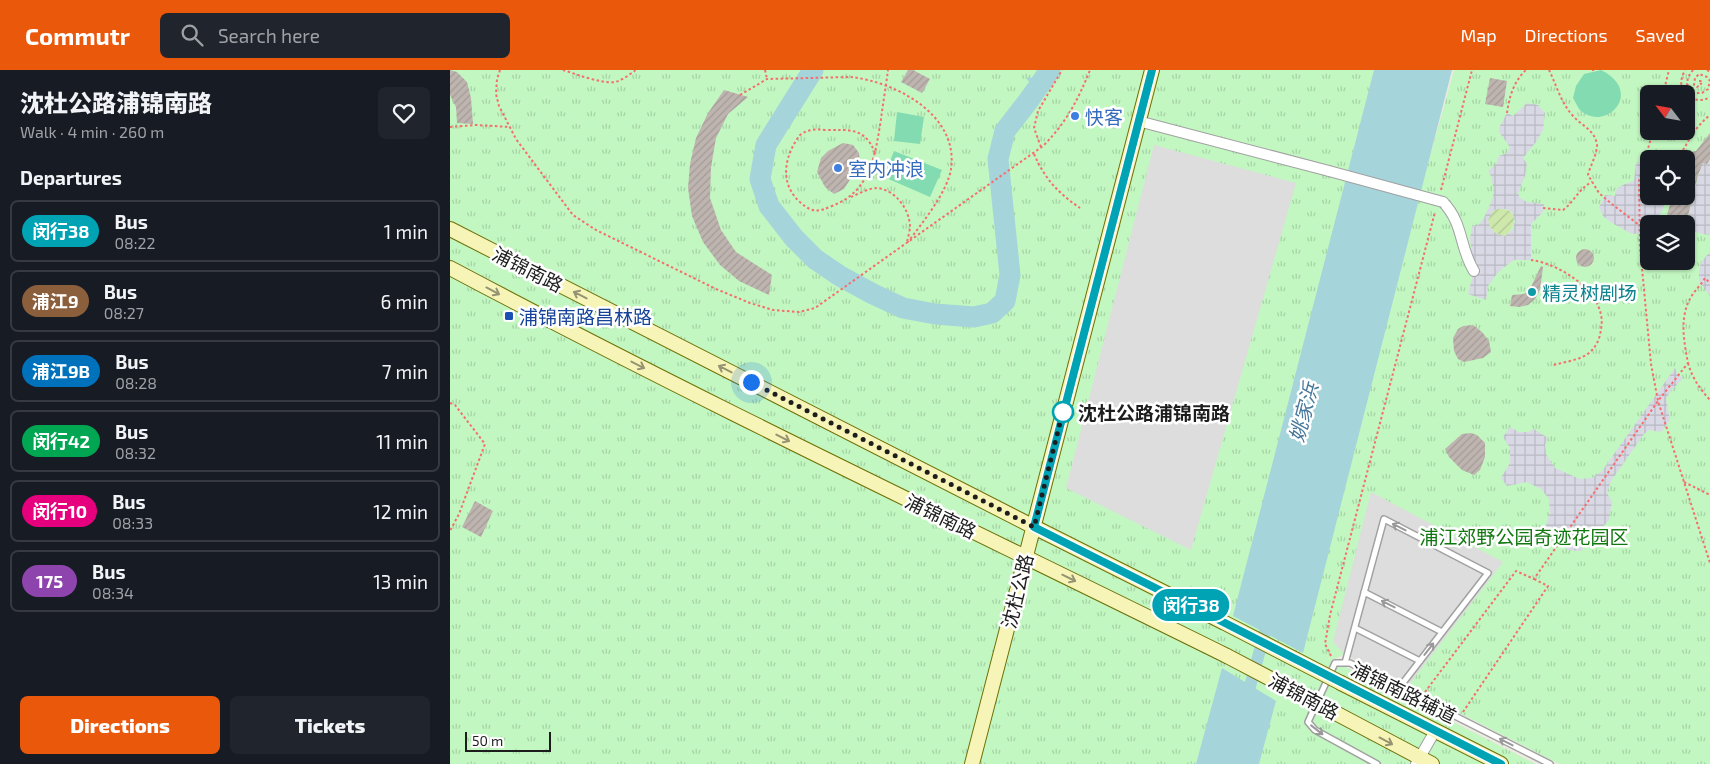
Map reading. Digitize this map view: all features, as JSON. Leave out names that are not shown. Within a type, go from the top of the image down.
[{"type":"main road","name":"沈杜公路","points":[[972,764],[1152,70]]},
{"type":"main road","name":"浦锦南路","points":[[450,229],[1501,764]]},
{"type":"main road","name":"浦锦南路","points":[[450,268],[538,315],[1228,656],[1422,762]]},
{"type":"street","points":[[1138,121],[1440,201],[1452,211],[1458,224],[1467,259],[1474,271]]},
{"type":"street","points":[[1422,762],[1435,731]]},
{"type":"lane","points":[[1346,663],[1384,520],[1488,573],[1399,688]]},
{"type":"lane","points":[[1364,592],[1442,632]]},
{"type":"lane","points":[[1355,628],[1420,661]]},
{"type":"lane","name":"浦锦南路辅道","points":[[1377,764],[1315,730],[1308,722],[1335,663],[1350,663],[1550,764]]},
{"type":"path","points":[[500,70],[496,94],[499,106],[528,156],[572,215],[596,230],[716,289],[773,310],[799,312],[815,308],[1041,148],[1064,124],[1083,88],[1090,70]]},
{"type":"path","points":[[563,70],[590,78],[614,82],[636,70]]},
{"type":"path","points":[[766,70],[767,79]]},
{"type":"path","points":[[848,198],[866,178],[875,153],[888,70]]},
{"type":"path","points":[[1041,148],[1034,128],[1038,111],[1062,70]]},
{"type":"path","points":[[1335,663],[1325,644],[1330,615],[1440,201],[1472,70]]},
{"type":"path","points":[[1507,113],[1509,99],[1515,85],[1526,70]]},
{"type":"path","points":[[1549,70],[1566,106],[1573,116],[1592,131],[1596,144],[1596,152],[1588,175],[1592,182],[1600,193],[1639,226]]},
{"type":"path","points":[[1665,85],[1669,70]]},
{"type":"path","points":[[1681,85],[1685,70]]},
{"type":"path","points":[[1693,70],[1686,84],[1694,93],[1702,93],[1708,89],[1710,81],[1707,77],[1699,74],[1695,78],[1694,85],[1697,87],[1700,84]]},
{"type":"path","points":[[740,94],[767,79],[862,79],[908,96],[932,113],[948,139],[952,156],[951,170],[932,209],[907,244]]},
{"type":"path","points":[[1695,100],[1700,101],[1710,97]]},
{"type":"path","points":[[1682,150],[1690,135],[1710,116]]},
{"type":"path","points":[[450,127],[476,125],[510,127]]},
{"type":"path","points":[[875,153],[871,142],[854,130],[814,129],[799,136],[792,148],[786,166],[789,188],[796,199],[807,208],[817,211],[875,188],[886,191],[902,203],[910,226],[907,244]]},
{"type":"path","points":[[1034,153],[1042,171],[1051,184],[1066,199],[1080,208]]},
{"type":"path","points":[[1640,177],[1640,247],[1651,364],[1658,401],[1710,564]]},
{"type":"path","points":[[1543,208],[1563,210],[1569,206],[1585,185],[1592,182]]},
{"type":"path","points":[[1531,260],[1543,262],[1559,269],[1579,282],[1593,296],[1600,310],[1602,325],[1599,341],[1589,353],[1573,360],[1553,365]]},
{"type":"path","points":[[1710,283],[1705,278],[1690,298],[1685,311],[1683,327],[1691,374],[1710,400]]},
{"type":"path","points":[[1534,579],[1658,401],[1688,363]]},
{"type":"path","points":[[450,403],[456,405],[485,444],[459,514],[450,531]]},
{"type":"path","points":[[1684,482],[1696,490],[1710,495]]},
{"type":"path","points":[[1424,694],[1516,571],[1548,586],[1459,718]]},
{"type":"green space","name":"浦江郊野公园奇迹花园区","points":[[450,70],[1448,70],[1426,171],[1454,70],[1710,70],[1710,764],[1559,764],[1344,654],[1333,660],[1326,657],[1536,764],[450,764]]},
{"type":"green space","points":[[1601,70],[1614,79],[1620,89],[1621,98],[1617,107],[1610,113],[1601,117],[1591,116],[1581,111],[1573,98],[1576,86],[1584,74]]},
{"type":"green space","points":[[897,112],[924,117],[920,144],[894,141]]},
{"type":"green space","points":[[894,151],[942,170],[930,197],[884,177]]},
{"type":"green space","points":[[1505,209],[1513,214],[1514,222],[1505,236],[1494,231],[1488,220],[1493,211]]},
{"type":"shaded area","points":[[1527,103],[1538,105],[1545,113],[1543,130],[1523,158],[1527,164],[1525,176],[1518,193],[1520,198],[1527,202],[1544,204],[1543,212],[1531,224],[1531,260],[1514,260],[1503,268],[1488,286],[1486,300],[1468,294],[1474,271],[1470,239],[1472,226],[1478,225],[1484,218],[1492,200],[1494,192],[1491,176],[1488,171],[1496,164],[1499,156],[1507,153],[1510,147],[1499,132],[1500,126],[1507,113],[1513,116]],"holes":[[[1506,209],[1512,212],[1515,221],[1513,229],[1505,236],[1497,234],[1491,229],[1488,220],[1493,211]]]},
{"type":"shaded area","points":[[1154,145],[1296,183],[1191,550],[1066,488]]},
{"type":"shaded area","points":[[1710,159],[1710,234],[1708,235],[1695,232],[1695,215],[1688,215],[1691,205],[1695,205],[1695,189],[1699,173],[1703,163],[1707,164]]},
{"type":"shaded area","points":[[1636,163],[1640,163],[1640,205],[1664,205],[1660,215],[1640,215],[1640,233],[1632,234],[1603,216],[1599,207],[1605,195],[1615,196],[1617,188],[1634,181]]},
{"type":"shaded area","points":[[1710,252],[1710,296],[1699,281],[1699,271],[1701,262]]},
{"type":"shaded area","points":[[1675,368],[1677,374],[1683,378],[1666,399],[1670,420],[1661,432],[1649,430],[1644,434],[1611,481],[1607,493],[1612,502],[1609,520],[1581,551],[1568,550],[1544,532],[1550,512],[1549,499],[1541,489],[1527,482],[1507,486],[1501,478],[1510,463],[1510,448],[1503,437],[1510,427],[1519,432],[1528,432],[1534,429],[1548,438],[1545,445],[1546,454],[1555,468],[1580,479],[1592,478],[1602,471]]},
{"type":"shaded area","points":[[1371,492],[1503,562],[1408,686],[1344,654],[1333,642]]},
{"type":"water","points":[[1374,70],[1452,70],[1303,653],[1233,616]]},
{"type":"water","points":[[1222,668],[1276,701],[1259,764],[1196,764]]},
{"type":"building","points":[[450,70],[457,72],[467,82],[471,98],[473,124],[457,123],[456,107],[450,95]]},
{"type":"building","points":[[908,70],[913,70],[930,79],[922,93],[901,82]]},
{"type":"building","points":[[1490,78],[1507,81],[1503,107],[1485,104]]},
{"type":"building","points":[[724,90],[748,97],[728,114],[716,138],[711,167],[710,198],[721,230],[736,252],[772,275],[769,295],[739,281],[720,265],[703,242],[692,216],[688,188],[690,164],[696,138],[708,113]]},
{"type":"building","points":[[1710,133],[1710,159],[1707,164],[1703,163],[1695,187],[1695,151]]},
{"type":"building","name":"室内冲浪","points":[[843,143],[853,145],[859,153],[860,164],[844,189],[834,194],[825,187],[817,172],[821,158],[828,151]]},
{"type":"building","points":[[1670,205],[1691,205],[1688,215],[1667,215]]},
{"type":"building","points":[[1585,249],[1591,252],[1594,258],[1591,264],[1585,267],[1579,264],[1576,258],[1579,252]]},
{"type":"building","name":"精灵树剧场","points":[[1541,266],[1543,267],[1540,290],[1535,299],[1528,305],[1510,306],[1512,295],[1524,294],[1530,289]]},
{"type":"building","points":[[1473,325],[1489,341],[1491,352],[1483,358],[1464,362],[1458,359],[1454,351],[1453,338],[1458,329],[1463,326]]},
{"type":"building","points":[[1471,433],[1477,435],[1485,443],[1485,457],[1480,470],[1474,475],[1462,470],[1449,457],[1445,449],[1462,434]]},
{"type":"building","points":[[475,501],[493,511],[481,537],[462,527]]},
{"type":"waterway","points":[[813,70],[766,145],[760,179],[769,206],[794,238],[815,259],[840,276],[873,294],[903,308],[935,314],[974,317],[992,313],[1005,301],[1010,275],[998,159],[1005,131],[1050,70]]},
{"type":"waterway","points":[[1029,79],[1040,84]]},
{"type":"waterway","name":"姚家浜","points":[[1246,701],[1269,617]]},
{"type":"bus line","name":"闵行38","points":[[1152,70],[1034,527],[1501,764]]},
{"type":"place","name":"快客","points":[[1075,116]]},
{"type":"place","name":"室内冲浪","points":[[838,168]]},
{"type":"place","name":"精灵树剧场","points":[[1532,292]]},
{"type":"place","name":"浦锦南路昌林路","points":[[509,316]]},
{"type":"place","name":"沈杜公路浦锦南路","points":[[1063,412]]},
{"type":"route","points":[[751,382],[1034,527],[1065,403],[1063,412]]}]
